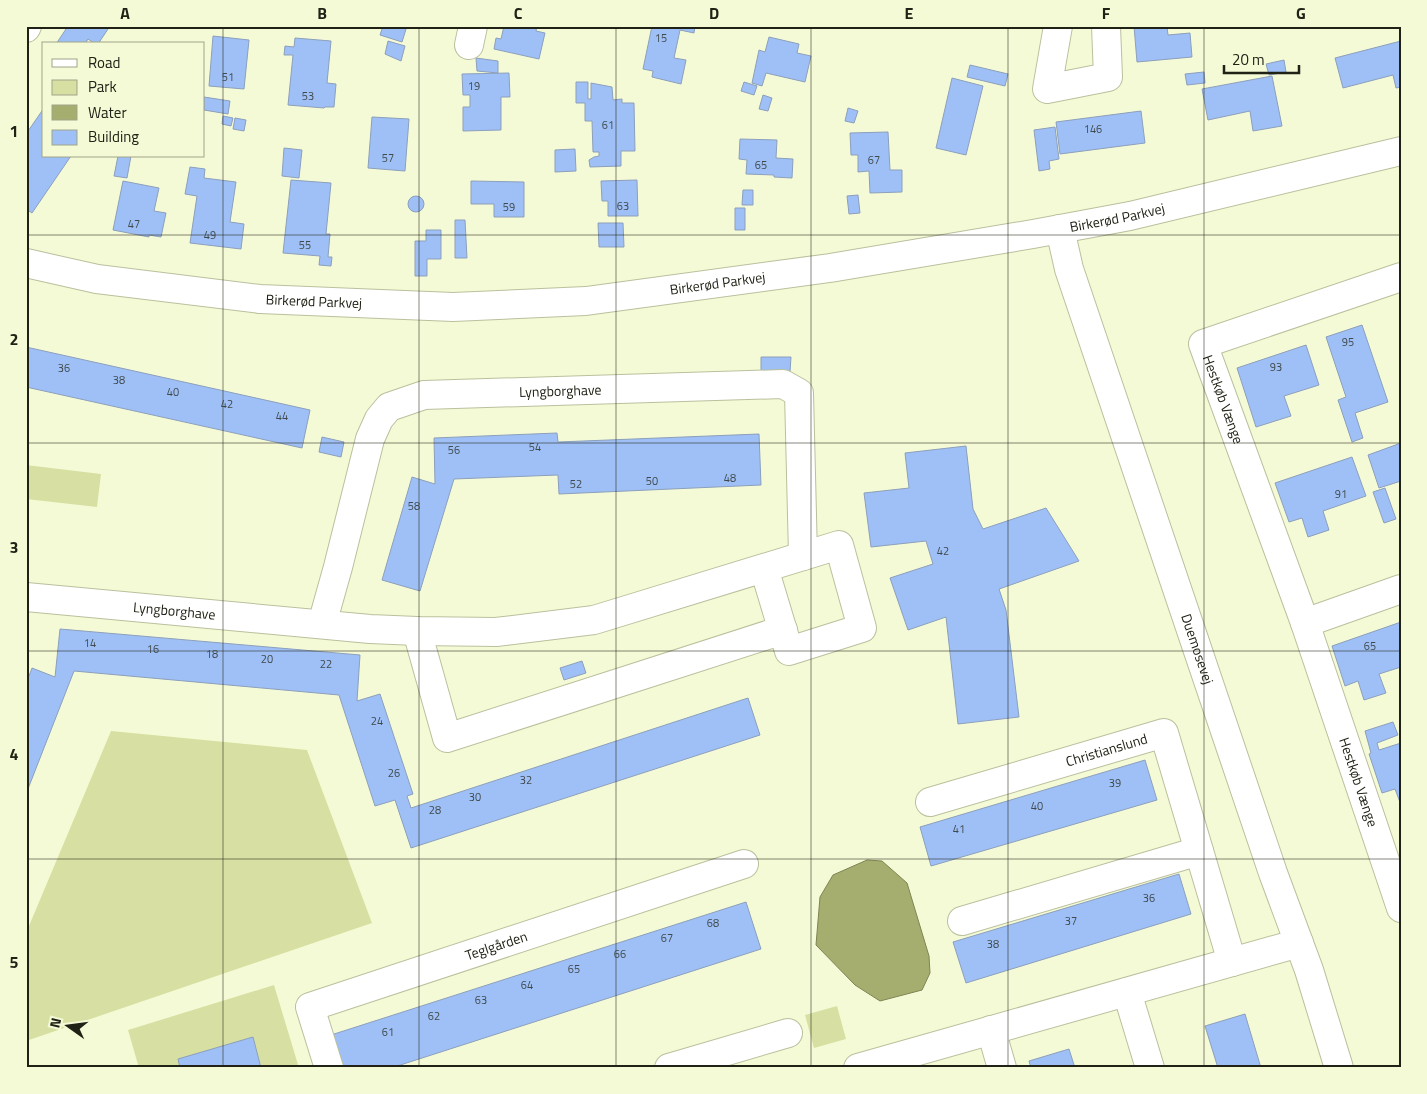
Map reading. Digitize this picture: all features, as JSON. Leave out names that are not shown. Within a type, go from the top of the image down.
[{"type":"street","points":[[1058,26],[1047,89],[1108,77],[1106,26]]},
{"type":"street","name":"Birkerød Parkvej","points":[[26,263],[97,279],[260,299],[453,307],[586,301],[830,268],[1060,229],[1138,214],[1401,151]]},
{"type":"street","name":"Duemosevej","points":[[1060,229],[1069,269],[1270,863],[1299,943],[1339,1068]]},
{"type":"street","name":"Hestkøb Vænge","points":[[1398,890],[1305,623],[1202,344],[1401,277]]},
{"type":"street","name":"Lyngborghave","points":[[322,624],[370,439],[379,419],[389,407],[424,395],[783,384],[799,394],[802,556]]},
{"type":"street","name":"Lyngborghave","points":[[26,597],[322,624],[417,631],[496,632],[594,620],[802,556],[840,545],[862,628],[789,651],[764,568]]},
{"type":"street","points":[[1305,623],[1401,589]]},
{"type":"street","points":[[417,631],[447,738],[783,630]]},
{"type":"street","name":"Christianslund","points":[[930,802],[1164,733],[1232,962]]},
{"type":"street","points":[[962,921],[1199,851]]},
{"type":"street","name":"Teglgården","points":[[329,1068],[310,1007],[744,864]]},
{"type":"street","points":[[858,1068],[1299,943]]},
{"type":"street","points":[[1127,992],[1150,1068]]},
{"type":"street","points":[[991,1030],[1002,1068]]},
{"type":"street","points":[[669,1068],[788,1032]]},
{"type":"green space","points":[[26,465],[101,474],[97,507],[26,499]]},
{"type":"green space","points":[[111,731],[307,750],[372,923],[26,1041],[26,933]]},
{"type":"green space","points":[[274,985],[299,1068],[139,1068],[128,1030]]},
{"type":"green space","points":[[837,1006],[846,1039],[814,1048],[805,1015]]},
{"type":"water","points":[[867,860],[882,861],[907,883],[929,956],[930,973],[922,990],[880,1001],[855,985],[816,945],[820,897],[833,875]]},
{"type":"building","points":[[68,26],[110,26],[99,42],[92,42],[88,39],[86,42],[57,42]]},
{"type":"building","points":[[383,26],[407,26],[402,42],[380,35]]},
{"type":"building","points":[[504,26],[537,26],[536,31],[545,33],[539,59],[494,49],[496,38],[501,39]]},
{"type":"building","points":[[652,26],[695,26],[694,33],[680,30],[674,58],[686,60],[681,84],[652,77],[653,71],[643,69]]},
{"type":"building","points":[[1134,26],[1167,26],[1168,35],[1190,33],[1192,57],[1137,62]]},
{"type":"building","points":[[213,36],[249,40],[244,89],[209,86]]},
{"type":"building","points":[[769,37],[799,44],[797,53],[811,56],[805,82],[766,73],[762,86],[752,83],[759,50],[765,52]]},
{"type":"building","points":[[295,38],[331,41],[327,83],[336,84],[334,107],[288,105],[293,55],[284,55],[285,46],[294,47]]},
{"type":"building","points":[[388,41],[405,46],[401,61],[385,54]]},
{"type":"building","points":[[1401,41],[1401,87],[1396,88],[1393,75],[1343,88],[1335,58]]},
{"type":"building","points":[[476,58],[498,61],[498,73],[477,71]]},
{"type":"building","points":[[1284,60],[1286,72],[1269,75],[1266,64]]},
{"type":"building","points":[[970,65],[1008,74],[1005,86],[967,77]]},
{"type":"building","points":[[1204,72],[1205,83],[1187,85],[1185,74]]},
{"type":"building","points":[[509,73],[510,97],[501,97],[501,130],[463,131],[463,107],[470,107],[470,95],[463,95],[462,74]]},
{"type":"building","points":[[1272,76],[1282,126],[1253,131],[1250,111],[1208,120],[1202,89]]},
{"type":"building","points":[[952,78],[983,86],[966,155],[936,148]]},
{"type":"building","points":[[576,82],[588,82],[588,99],[591,99],[591,83],[612,87],[613,100],[622,99],[622,103],[634,103],[635,151],[621,151],[621,166],[590,167],[589,160],[599,156],[599,152],[593,152],[592,121],[585,121],[585,103],[576,103]]},
{"type":"building","points":[[744,82],[757,86],[754,95],[741,91]]},
{"type":"building","points":[[763,95],[772,98],[768,111],[759,109]]},
{"type":"building","points":[[205,97],[230,101],[228,114],[205,110]]},
{"type":"building","points":[[848,108],[858,111],[854,123],[845,121]]},
{"type":"building","points":[[42,111],[42,158],[70,158],[32,213],[26,209],[26,134]]},
{"type":"building","points":[[1141,111],[1145,143],[1060,154],[1056,122]]},
{"type":"building","points":[[223,116],[233,118],[231,126],[222,124]]},
{"type":"building","points":[[372,117],[409,119],[405,171],[368,168]]},
{"type":"building","points":[[235,118],[246,120],[244,131],[233,129]]},
{"type":"building","points":[[1055,127],[1059,159],[1049,161],[1050,169],[1039,171],[1034,130]]},
{"type":"building","points":[[888,132],[890,170],[902,170],[902,192],[870,193],[869,171],[858,172],[858,155],[851,155],[850,133]]},
{"type":"building","points":[[740,139],[777,140],[776,158],[793,159],[792,178],[746,174],[747,160],[739,159]]},
{"type":"building","points":[[284,148],[302,150],[299,178],[282,176]]},
{"type":"building","points":[[575,149],[576,171],[555,172],[555,150]]},
{"type":"building","points":[[118,158],[131,158],[127,178],[114,176]]},
{"type":"building","points":[[190,167],[205,169],[204,178],[236,182],[230,222],[244,224],[241,249],[190,243],[197,196],[185,194]]},
{"type":"building","points":[[291,180],[331,183],[326,234],[330,234],[328,257],[332,257],[331,266],[319,265],[320,256],[283,253]]},
{"type":"building","points":[[637,180],[638,216],[608,216],[608,201],[602,201],[601,181]]},
{"type":"building","points":[[123,181],[159,188],[154,211],[166,213],[161,237],[149,235],[149,237],[113,230]]},
{"type":"building","points":[[471,181],[524,182],[524,217],[494,217],[494,204],[471,204]]},
{"type":"building","points":[[743,190],[753,190],[753,205],[742,205]]},
{"type":"building","points":[[858,195],[860,213],[849,214],[847,196]]},
{"type":"building","points":[[413,196],[419,196],[424,201],[422,210],[413,212],[408,207],[408,201]]},
{"type":"building","points":[[735,208],[745,208],[745,230],[735,230]]},
{"type":"building","points":[[455,220],[465,220],[467,258],[455,258]]},
{"type":"building","points":[[598,223],[623,223],[624,247],[599,247]]},
{"type":"building","points":[[426,230],[441,230],[441,259],[427,259],[427,276],[415,276],[415,241],[426,241]]},
{"type":"building","points":[[1362,325],[1388,402],[1355,413],[1363,438],[1352,442],[1338,400],[1346,397],[1326,337]]},
{"type":"building","points":[[1306,345],[1319,385],[1284,396],[1291,416],[1256,427],[1237,368]]},
{"type":"building","points":[[26,347],[310,410],[302,448],[26,387]]},
{"type":"building","points":[[761,357],[791,357],[790,372],[761,373]]},
{"type":"building","points":[[557,433],[558,442],[759,434],[761,485],[559,494],[558,475],[454,479],[420,591],[382,580],[412,477],[435,484],[434,438]]},
{"type":"building","points":[[322,437],[344,442],[341,457],[319,452]]},
{"type":"building","points":[[1401,443],[1401,481],[1379,488],[1368,455]]},
{"type":"building","points":[[966,446],[973,509],[983,529],[1046,508],[1079,561],[999,589],[1006,610],[1019,717],[958,724],[946,617],[908,630],[890,578],[933,564],[926,541],[871,547],[864,493],[909,488],[905,453]]},
{"type":"building","points":[[1352,457],[1366,496],[1323,511],[1329,530],[1308,537],[1302,518],[1289,522],[1275,483]]},
{"type":"building","points":[[1385,488],[1396,519],[1384,523],[1373,492]]},
{"type":"building","points":[[1401,622],[1401,667],[1379,674],[1386,693],[1364,700],[1358,681],[1345,686],[1332,646]]},
{"type":"building","points":[[60,629],[360,655],[357,701],[380,694],[413,794],[407,796],[411,808],[748,698],[760,735],[411,848],[395,800],[375,806],[339,695],[74,671],[26,794],[26,684],[32,668],[55,677]]},
{"type":"building","points":[[582,661],[586,673],[564,680],[560,668]]},
{"type":"building","points":[[1393,722],[1398,735],[1377,743],[1379,750],[1401,743],[1401,805],[1395,789],[1382,793],[1369,754],[1371,753],[1365,731]]},
{"type":"building","points":[[1145,760],[1157,800],[931,866],[920,827]]},
{"type":"building","points":[[1179,874],[1191,914],[966,983],[953,942]]},
{"type":"building","points":[[746,902],[761,949],[391,1068],[341,1068],[331,1035]]},
{"type":"building","points":[[1245,1014],[1261,1068],[1218,1068],[1205,1026]]},
{"type":"building","points":[[253,1037],[261,1068],[180,1068],[178,1059]]},
{"type":"building","points":[[1069,1049],[1075,1068],[1031,1068],[1029,1061]]}]
